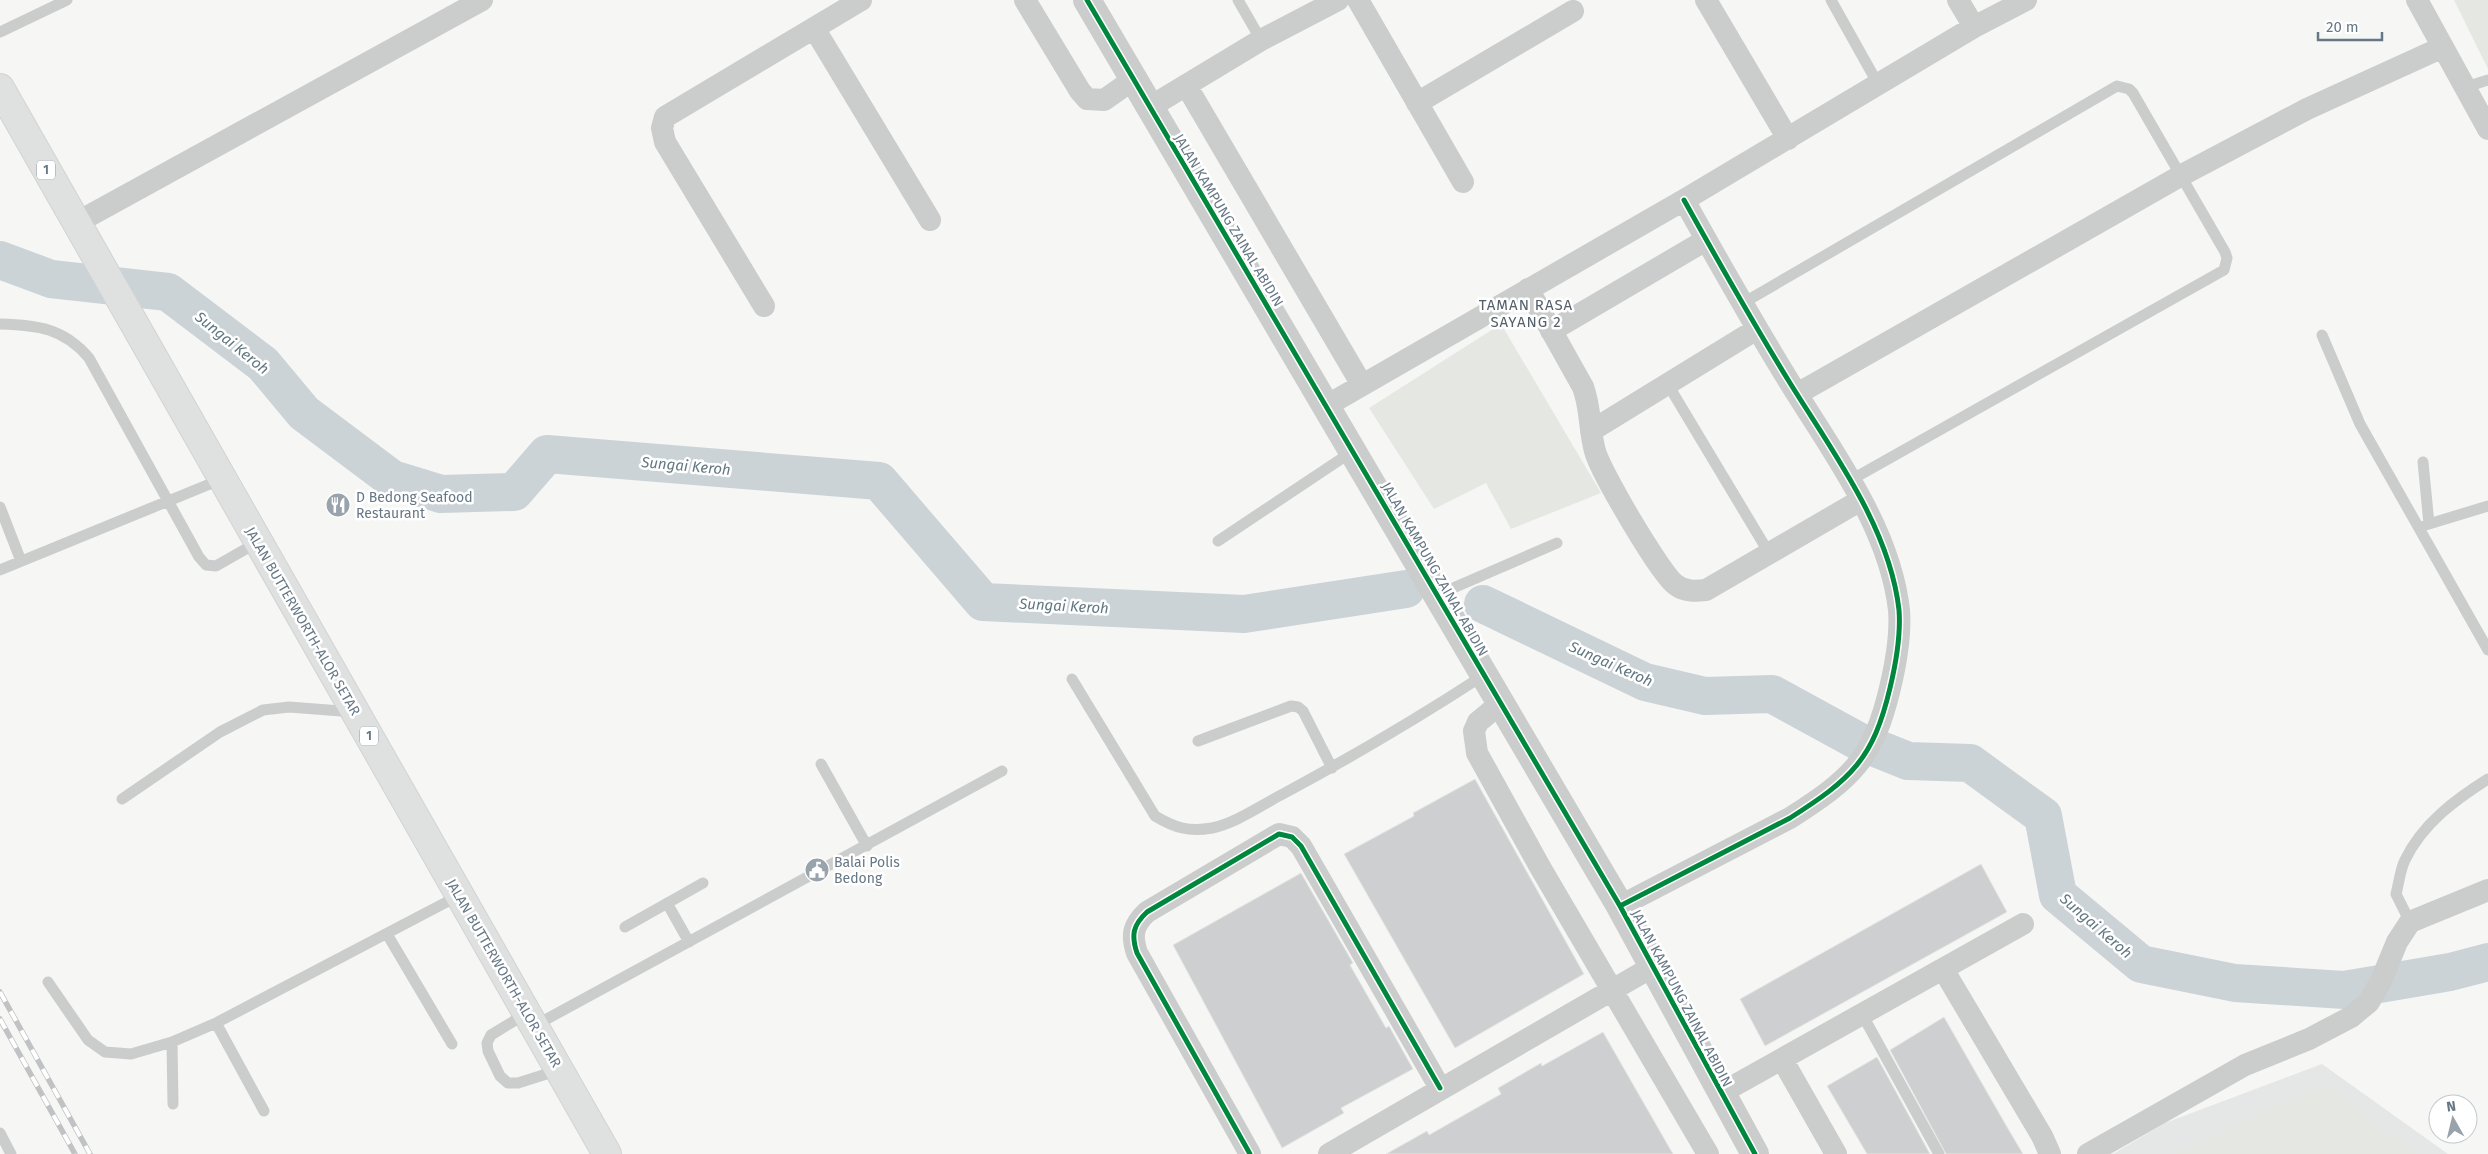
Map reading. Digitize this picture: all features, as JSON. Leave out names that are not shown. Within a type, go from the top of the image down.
[{"type":"main road","name":"JALAN BUTTERWORTH-ALOR SETAR","points":[[0,88],[607,1154]]},
{"type":"street","points":[[76,224],[482,0]]},
{"type":"street","points":[[764,306],[665,142],[662,128],[665,117],[861,0]]},
{"type":"street","points":[[1026,0],[1087,100],[1104,100],[1134,80]]},
{"type":"street","name":"JALAN KAMPUNG ZAINAL ABIDIN","points":[[1087,0],[1620,906],[1755,1154]]},
{"type":"street","points":[[1150,107],[1261,40],[1338,0]]},
{"type":"street","points":[[1358,0],[1462,182]]},
{"type":"street","points":[[1706,0],[1788,138]]},
{"type":"street","points":[[1958,0],[1974,27]]},
{"type":"street","points":[[1326,406],[1684,200],[1974,27],[2026,0]]},
{"type":"street","points":[[2417,0],[2488,129]]},
{"type":"street","points":[[1417,103],[1573,11]]},
{"type":"street","points":[[814,28],[930,220]]},
{"type":"street","points":[[1797,394],[2182,174],[2308,109],[2443,47]]},
{"type":"street","points":[[1186,84],[1362,385]]},
{"type":"street","points":[[1620,906],[1790,818],[1817,801],[1851,774],[1877,733],[1895,667],[1899,611],[1888,560],[1861,500],[1757,329],[1684,200]]},
{"type":"street","points":[[1551,331],[1706,240]]},
{"type":"street","points":[[1528,290],[1583,387],[1589,402],[1591,431],[1600,464],[1660,567],[1678,587],[1692,591],[1706,590],[1861,500]]},
{"type":"street","points":[[1591,431],[1757,329]]},
{"type":"street","points":[[1501,703],[1478,722],[1474,731],[1477,754],[1612,991],[1708,1154]]},
{"type":"street","points":[[1250,1154],[1138,953],[1133,941],[1133,931],[1137,921],[1147,912],[1280,834],[1292,837],[1301,846],[1440,1088]]},
{"type":"street","points":[[2088,1154],[2245,1066],[2334,1026],[2369,1002],[2381,981],[2397,942],[2410,922],[2488,890]]},
{"type":"street","points":[[1721,1093],[2023,924]]},
{"type":"street","points":[[1329,1154],[1440,1088],[1652,967]]},
{"type":"street","points":[[1943,969],[2042,1136],[2050,1154]]},
{"type":"street","points":[[1782,1059],[1836,1154]]},
{"type":"lane","points":[[0,32],[67,0]]},
{"type":"lane","points":[[1238,0],[1261,40]]},
{"type":"lane","points":[[1831,0],[1878,84]]},
{"type":"lane","points":[[2466,87],[2488,80]]},
{"type":"lane","points":[[1743,303],[2118,86],[2129,89],[2134,94],[2182,174],[2225,252],[2227,258],[2224,270],[1849,481]]},
{"type":"lane","points":[[0,324],[31,324],[59,333],[77,344],[101,376],[169,503],[199,557],[206,565],[216,566],[258,542]]},
{"type":"lane","points":[[2322,335],[2360,424],[2424,526],[2488,650]]},
{"type":"lane","points":[[1667,383],[1769,553]]},
{"type":"lane","points":[[1218,541],[1353,451]]},
{"type":"lane","points":[[2423,462],[2424,526]]},
{"type":"lane","points":[[0,570],[99,528],[169,503],[222,479]]},
{"type":"lane","points":[[0,506],[21,561]]},
{"type":"lane","points":[[2424,526],[2488,506]]},
{"type":"lane","points":[[1437,595],[1557,543]]},
{"type":"lane","points":[[1072,678],[1155,816],[1174,827],[1194,830],[1223,824],[1332,768],[1484,675]]},
{"type":"lane","points":[[1198,741],[1291,706],[1298,707],[1303,711],[1332,768]]},
{"type":"lane","points":[[122,799],[220,732],[263,710],[289,707],[355,712]]},
{"type":"lane","points":[[821,764],[867,846]]},
{"type":"lane","points":[[559,1070],[518,1083],[508,1083],[500,1076],[488,1051],[487,1043],[491,1035],[531,1020],[689,942],[1002,771]]},
{"type":"lane","points":[[2410,922],[2396,894],[2404,861],[2425,829],[2450,804],[2488,779]]},
{"type":"lane","points":[[625,927],[704,883]]},
{"type":"lane","points":[[48,982],[88,1040],[105,1052],[131,1054],[172,1042],[216,1022],[460,895]]},
{"type":"lane","points":[[667,903],[689,942]]},
{"type":"lane","points":[[387,934],[452,1044]]},
{"type":"lane","points":[[1862,1014],[1938,1154]]},
{"type":"lane","points":[[216,1022],[264,1112]]},
{"type":"lane","points":[[172,1042],[173,1104]]},
{"type":"lane","points":[[0,1132],[11,1154]]},
{"type":"shaded area","points":[[2454,0],[2488,0],[2488,69]]},
{"type":"shaded area","points":[[1501,324],[1601,493],[1511,529],[1486,483],[1434,509],[1369,408]]},
{"type":"shaded area","points":[[2322,1064],[2428,1140],[2428,1144],[2434,1144],[2448,1154],[2113,1154],[2165,1123]]},
{"type":"shaded area","points":[[2323,1084],[2417,1154],[2174,1154]]},
{"type":"building","points":[[1475,779],[1584,974],[1455,1048],[1344,854],[1414,816],[1413,813]]},
{"type":"building","points":[[1981,864],[2007,912],[1765,1046],[1740,999]]},
{"type":"building","points":[[1301,873],[1353,963],[1350,965],[1386,1028],[1389,1026],[1413,1069],[1341,1108],[1344,1113],[1282,1148],[1173,945]]},
{"type":"building","points":[[1944,1017],[2023,1154],[1946,1154],[1890,1050]]},
{"type":"building","points":[[1603,1032],[1673,1154],[1386,1154],[1427,1131],[1429,1135],[1501,1094],[1498,1088],[1541,1063],[1542,1066]]},
{"type":"building","points":[[1877,1057],[1930,1154],[1867,1154],[1827,1086]]},
{"type":"waterway","name":"Sungai Keroh","points":[[0,260],[51,279],[168,292],[263,364],[304,413],[392,479],[441,494],[514,492],[547,454],[879,481],[983,602],[1244,614],[1406,589]]},
{"type":"waterway","name":"Sungai Keroh","points":[[1483,604],[1645,682],[1705,696],[1772,694],[1858,741],[1908,761],[1970,763],[2043,816],[2058,895],[2141,964],[2235,983],[2344,990],[2450,972],[2488,962]]},
{"type":"railway","points":[[0,992],[90,1154]]},
{"type":"railway","points":[[0,1019],[75,1154]]},
{"type":"cycle path","points":[[1087,0],[1620,906],[1755,1154]]},
{"type":"cycle path","points":[[1620,906],[1790,818],[1844,779],[1867,750],[1876,733],[1890,688],[1899,640],[1899,610],[1893,579],[1872,520],[1841,463],[1763,338],[1684,200]]},
{"type":"cycle path","points":[[1250,1154],[1137,953],[1134,931],[1139,921],[1147,912],[1279,834],[1292,837],[1301,846],[1440,1088]]},
{"type":"place","name":"D Bedong Seafood Restaurant","points":[[338,505]]},
{"type":"place","name":"Balai Polis Bedong","points":[[817,870]]},
{"type":"district","name":"TAMAN RASA SAYANG 2","points":[[1526,314]]}]
